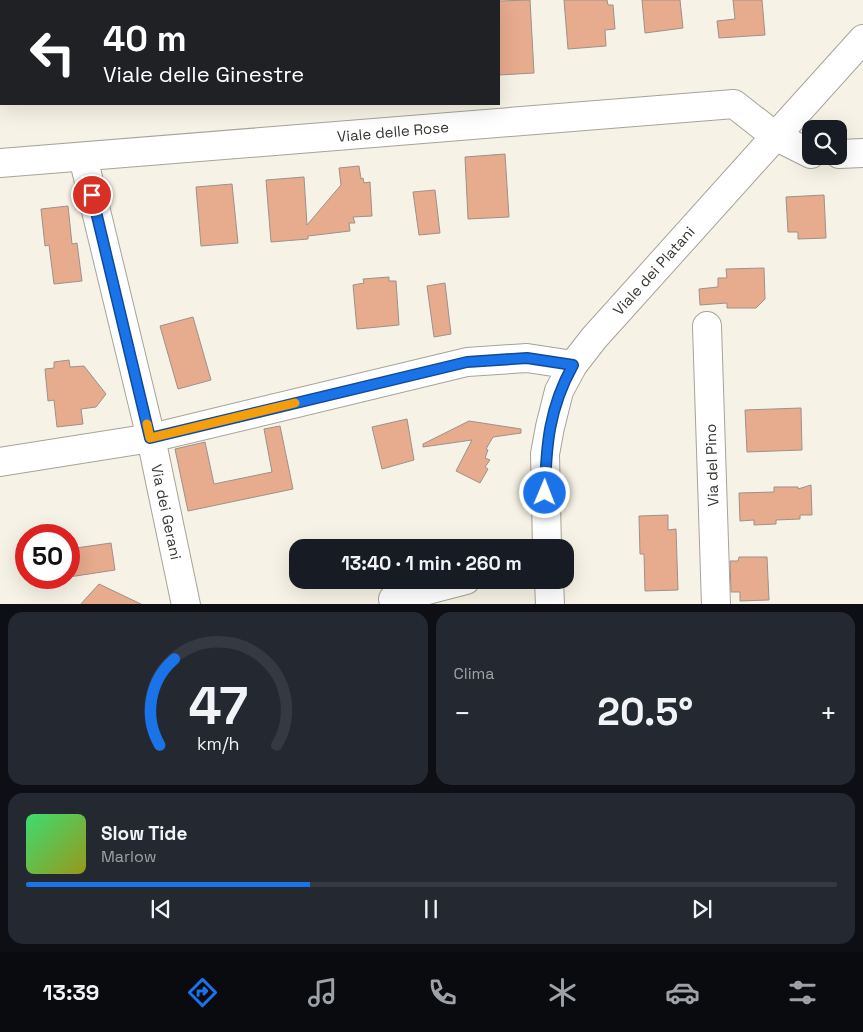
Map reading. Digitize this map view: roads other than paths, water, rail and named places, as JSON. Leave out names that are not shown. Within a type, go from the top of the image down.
[{"type":"street","name":"Viale dei Platani","points":[[547,539],[546,454],[559,391],[573,365],[594,338],[863,39]]},
{"type":"street","name":"Viale delle Rose","points":[[0,164],[734,104],[775,136],[802,150]]},
{"type":"street","points":[[847,153],[863,152]]},
{"type":"street","name":"Via dei Gerani","points":[[83,157],[150,438],[186,604]]},
{"type":"street","name":"Via del Pino","points":[[707,326],[716,604]]},
{"type":"street","points":[[0,462],[150,438],[467,362],[527,358],[573,365]]},
{"type":"street","points":[[393,599],[431,589]]},
{"type":"street","points":[[549,589],[550,604]]}]
